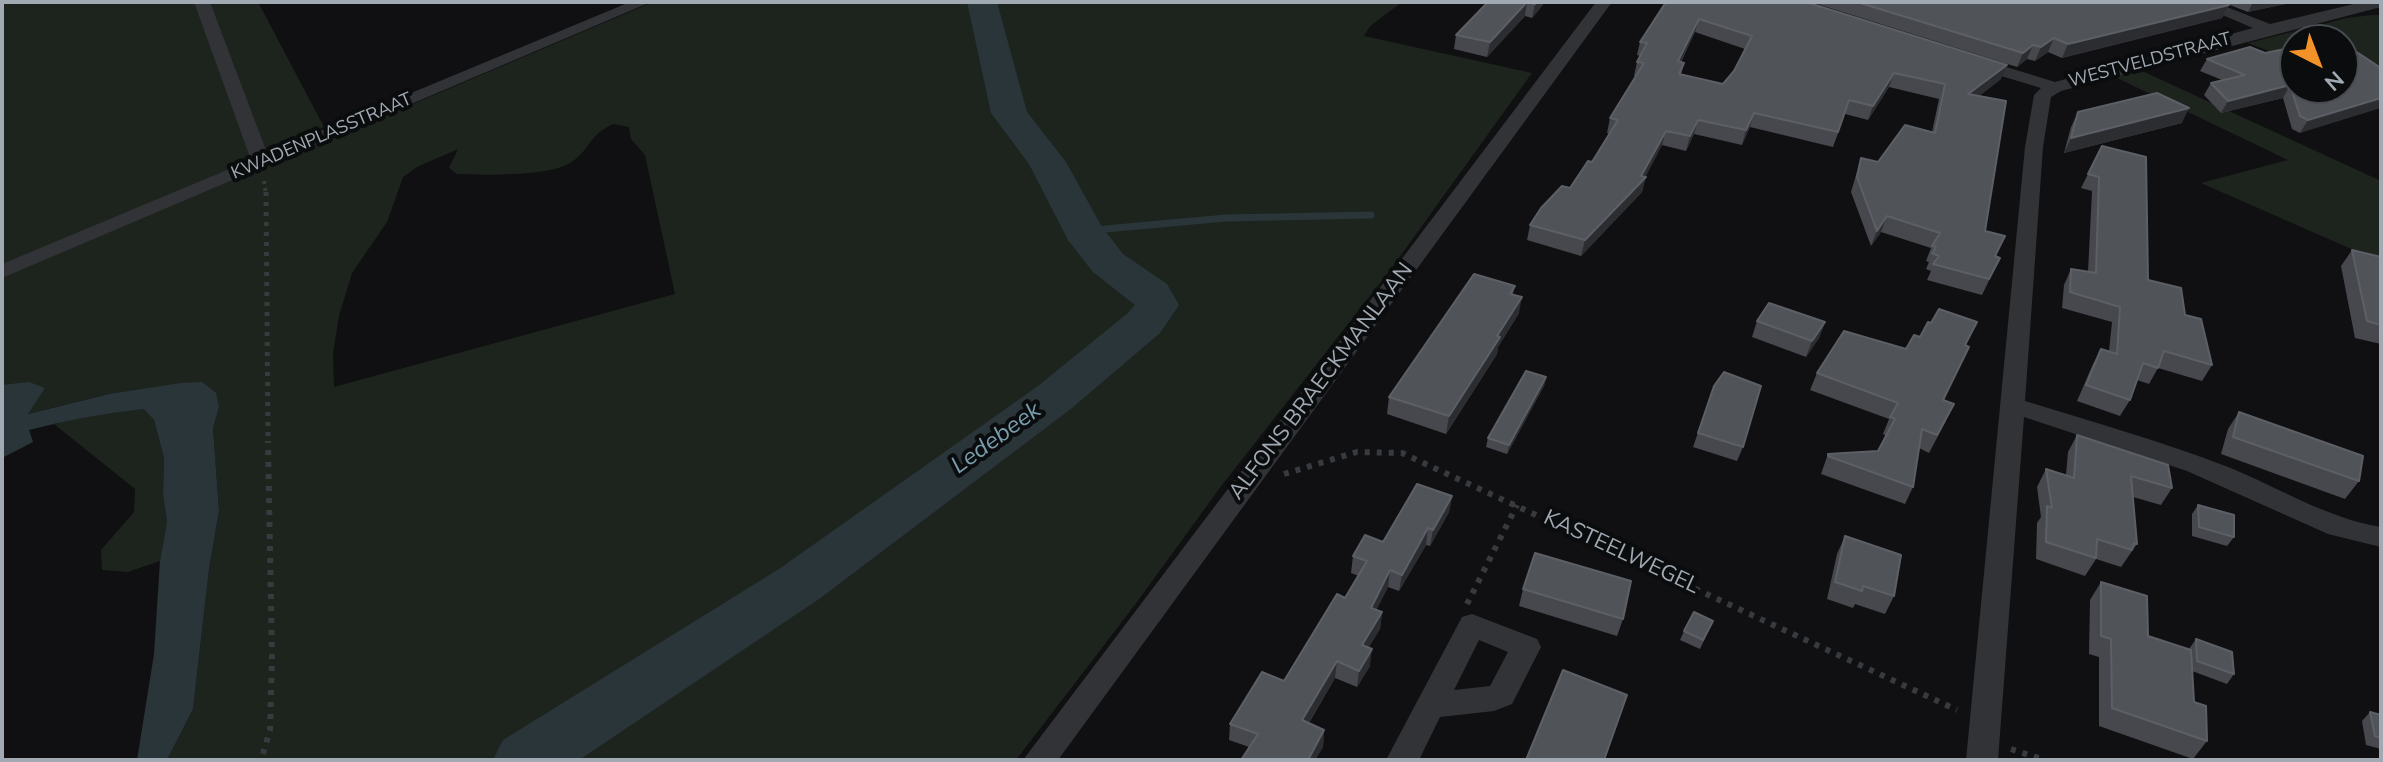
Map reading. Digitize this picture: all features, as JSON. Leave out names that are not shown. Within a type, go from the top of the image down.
[{"type":"street","points":[[202,2],[261,162]]},
{"type":"street","name":"KWADENPLASSTRAAT","points":[[2,272],[643,2]]},
{"type":"street","name":"ALFONS BRAECKMANLAAN","points":[[1039,760],[1604,2]]},
{"type":"street","points":[[2200,2],[2269,29]]},
{"type":"street","name":"WESTVELDSTRAAT","points":[[1957,56],[2055,87],[2381,2]]},
{"type":"street","points":[[1982,760],[2034,147],[2043,95],[2055,87]]},
{"type":"street","points":[[2012,405],[2197,465],[2249,486],[2279,504],[2310,517],[2381,537]]},
{"type":"street","points":[[1402,760],[1430,705],[1472,625],[1526,647],[1506,689],[1494,698],[1430,705]]},
{"type":"path","points":[[261,162],[268,211],[268,486],[272,657],[270,730],[263,754]]},
{"type":"path","name":"KASTEELWEGEL","points":[[1247,483],[1335,456],[1387,450],[1402,453],[1984,722]]},
{"type":"path","points":[[1472,625],[1466,607],[1517,505]]},
{"type":"shaded area","points":[[2,2],[258,2],[324,127],[279,147],[295,154],[653,2],[1402,2],[1370,26],[1364,36],[1532,73],[1391,269],[1222,485],[1016,760],[167,760],[193,709],[219,511],[213,428],[219,407],[160,387],[109,394],[27,414],[45,388],[2,385]],"holes":[[[613,124],[629,127],[631,139],[645,155],[675,294],[334,387],[333,353],[339,316],[352,273],[387,222],[403,177],[417,167],[458,149],[449,168],[457,174],[517,174],[550,170],[573,161],[598,133]]]},
{"type":"shaded area","points":[[2381,15],[2381,88],[2359,83],[2359,24],[2323,24]]},
{"type":"shaded area","points":[[2279,35],[2279,55],[2248,43]]},
{"type":"shaded area","points":[[2140,70],[2381,181],[2381,262],[2201,183],[2288,160],[2113,76]]},
{"type":"shaded area","points":[[29,382],[45,388],[28,414],[109,394],[181,383],[202,382],[216,393],[219,407],[213,428],[219,511],[193,709],[167,760],[137,760],[154,654],[160,561],[167,522],[163,494],[164,458],[154,420],[144,409],[86,417],[29,430],[33,442],[2,458],[2,385]]},
{"type":"shaded area","points":[[145,409],[154,420],[164,458],[163,494],[167,522],[160,561],[128,572],[102,570],[101,550],[134,512],[135,489],[54,424],[93,414]]},
{"type":"building","points":[[1488,2],[1527,2],[1490,42],[1456,35]]},
{"type":"building","points":[[1666,2],[1806,2],[2007,65],[1968,94],[2006,101],[1985,231],[2005,236],[1995,256],[2000,258],[1989,279],[1933,264],[1939,256],[1932,253],[1936,247],[1932,246],[1940,233],[1887,216],[1877,231],[1857,177],[1861,158],[1878,162],[1905,125],[1935,133],[1945,84],[1894,73],[1873,106],[1849,100],[1838,132],[1754,113],[1746,130],[1698,120],[1690,136],[1666,131],[1641,176],[1646,177],[1585,240],[1530,225],[1562,186],[1570,188],[1588,161],[1592,162],[1618,120],[1610,118],[1644,63],[1637,62],[1647,43],[1640,42]],"holes":[[[1699,19],[1752,36],[1734,71],[1723,84],[1679,74],[1684,63],[1678,61]]]},
{"type":"building","points":[[1857,2],[2222,2],[2229,5],[2068,44],[2054,38],[2041,47],[2033,45],[2023,53]]},
{"type":"building","points":[[2250,47],[2265,53],[2279,50],[2279,88],[2228,101],[2211,83],[2245,75],[2207,59]]},
{"type":"building","points":[[2359,54],[2381,68],[2381,98],[2308,120],[2300,116],[2296,104],[2359,104]]},
{"type":"building","points":[[2157,93],[2189,108],[2071,138],[2078,112]]},
{"type":"building","points":[[2102,146],[2146,157],[2148,280],[2181,288],[2185,315],[2201,319],[2212,365],[2164,351],[2158,368],[2143,363],[2130,400],[2086,385],[2101,349],[2117,354],[2120,307],[2070,292],[2071,269],[2096,273],[2099,177],[2088,174]]},
{"type":"building","points":[[2352,250],[2381,257],[2381,325],[2367,321]]},
{"type":"building","points":[[1474,274],[1515,286],[1510,294],[1522,297],[1449,416],[1389,397]]},
{"type":"building","points":[[1769,303],[1825,322],[1812,341],[1757,321]]},
{"type":"building","points":[[1939,309],[1977,322],[1965,345],[1969,347],[1943,400],[1954,404],[1937,435],[1922,429],[1913,487],[1828,456],[1878,451],[1895,419],[1890,417],[1898,403],[1817,373],[1844,331],[1906,349],[1914,335],[1920,337]]},
{"type":"building","points":[[1526,371],[1546,377],[1509,445],[1488,438]]},
{"type":"building","points":[[1724,372],[1761,386],[1743,447],[1698,433],[1714,386]]},
{"type":"building","points":[[2239,412],[2363,456],[2359,481],[2233,437]]},
{"type":"building","points":[[2077,435],[2168,465],[2172,488],[2131,476],[2137,544],[2134,543],[2132,550],[2097,539],[2096,558],[2046,542],[2047,506],[2052,508],[2046,469],[2074,478]]},
{"type":"building","points":[[1417,484],[1452,496],[1433,530],[1428,528],[1402,575],[1390,570],[1371,608],[1382,612],[1362,645],[1372,649],[1359,671],[1337,661],[1302,720],[1324,730],[1308,760],[1241,760],[1258,734],[1230,724],[1262,672],[1284,681],[1337,594],[1345,598],[1367,561],[1353,556],[1365,535],[1383,542]]},
{"type":"building","points":[[2198,505],[2234,515],[2234,537],[2199,527]]},
{"type":"building","points":[[1845,536],[1901,555],[1894,596],[1863,586],[1862,591],[1835,582]]},
{"type":"building","points":[[1535,553],[1631,581],[1623,619],[1523,589]]},
{"type":"building","points":[[2101,582],[2147,596],[2148,636],[2191,650],[2194,702],[2206,706],[2207,741],[2112,708],[2111,639],[2101,636]]},
{"type":"building","points":[[1694,612],[1713,621],[1703,640],[1684,631]]},
{"type":"building","points":[[2196,639],[2232,652],[2234,674],[2197,661]]},
{"type":"building","points":[[1563,670],[1627,695],[1604,760],[1526,760]]},
{"type":"building","points":[[2370,712],[2381,715],[2381,738],[2375,736]]},
{"type":"waterway","name":"Ledebeek","points":[[526,760],[799,584],[1055,397],[1144,323],[1157,305],[1151,293],[1108,263],[1083,231],[1047,162],[1009,113],[982,2]]},
{"type":"waterway","points":[[1083,231],[1226,218],[1371,215]]}]
